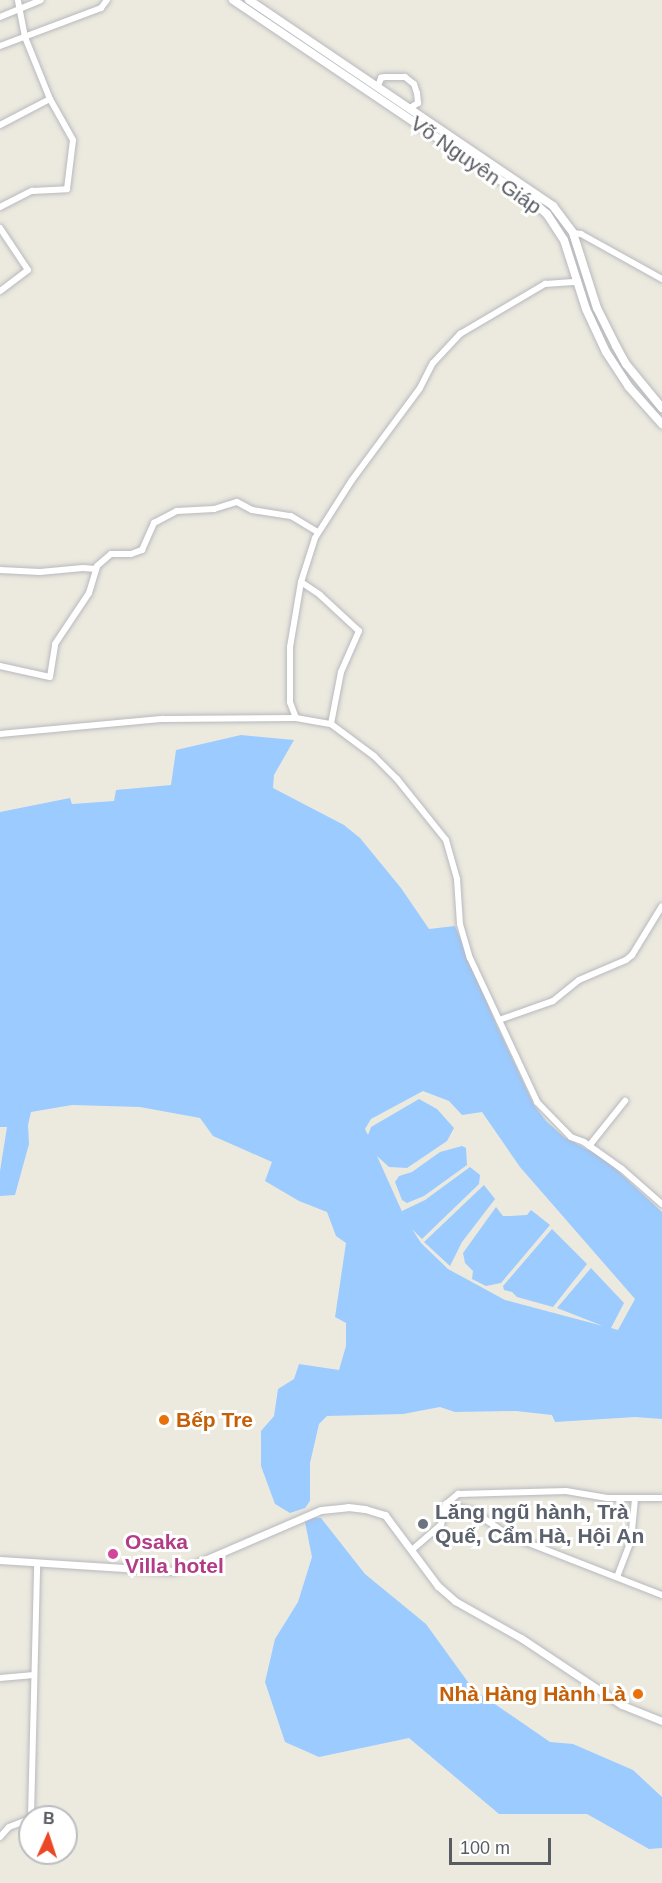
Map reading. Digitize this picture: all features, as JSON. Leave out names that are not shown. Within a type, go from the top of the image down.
[{"type":"main road","name":"Võ Nguyên Giáp","points":[[233,0],[375,90]]},
{"type":"main road","name":"Võ Nguyên Giáp","points":[[249,0],[547,214],[564,240],[590,317],[617,371],[662,424]]},
{"type":"main road","name":"Võ Nguyên Giáp","points":[[407,112],[540,194],[564,217],[573,233],[597,308],[616,346],[641,384],[662,408]]},
{"type":"street","points":[[0,207],[32,191],[67,189],[73,140],[50,99],[25,37],[18,0]]},
{"type":"street","points":[[0,17],[41,0]]},
{"type":"street","points":[[0,46],[101,8],[107,0]]},
{"type":"street","points":[[375,90],[381,78],[405,77],[414,84],[418,103],[407,112]]},
{"type":"street","points":[[0,125],[50,99]]},
{"type":"street","points":[[0,228],[28,270],[0,291]]},
{"type":"street","points":[[573,233],[581,234],[662,279]]},
{"type":"street","points":[[296,718],[290,702],[290,647],[301,582],[307,558],[318,532],[352,480],[420,388],[433,363],[460,334],[546,284],[577,282]]},
{"type":"street","points":[[0,666],[50,677],[55,644],[89,593],[96,569],[111,554],[131,554],[142,550],[153,523],[183,509],[206,510],[237,502],[252,510],[291,516],[318,532]]},
{"type":"street","points":[[0,570],[40,572],[96,569]]},
{"type":"street","points":[[301,582],[320,595],[359,631],[341,672],[331,724]]},
{"type":"street","points":[[0,734],[139,720],[296,718],[331,724],[374,756],[397,779],[446,840],[457,879],[460,924],[465,942],[537,1102],[571,1137],[589,1146],[622,1169],[662,1204]]},
{"type":"street","points":[[499,1020],[553,1001],[579,980],[632,956],[662,906]]},
{"type":"street","points":[[589,1146],[625,1101]]},
{"type":"street","points":[[412,1549],[441,1525],[446,1504],[453,1495],[566,1491],[607,1498],[662,1498]]},
{"type":"street","points":[[616,1577],[631,1541],[635,1499]]},
{"type":"street","points":[[446,1504],[473,1511],[508,1535],[662,1595]]},
{"type":"street","points":[[0,1560],[171,1571],[193,1565],[321,1510],[348,1507],[385,1515],[438,1586],[454,1601],[521,1638],[622,1705],[662,1721]]},
{"type":"street","points":[[31,1805],[37,1564]]},
{"type":"street","points":[[0,1678],[34,1675]]},
{"type":"street","points":[[0,1837],[9,1827],[18,1823]]},
{"type":"water","points":[[241,735],[294,740],[274,775],[273,788],[344,825],[360,838],[401,888],[429,929],[455,926],[497,1026],[534,1105],[546,1121],[564,1137],[605,1159],[662,1212],[662,1419],[635,1417],[555,1422],[552,1415],[516,1411],[455,1412],[440,1407],[403,1414],[327,1416],[319,1424],[310,1463],[310,1501],[305,1508],[290,1513],[275,1504],[261,1466],[261,1431],[274,1416],[278,1389],[294,1379],[299,1364],[339,1370],[346,1346],[346,1323],[335,1317],[346,1243],[336,1236],[327,1212],[299,1201],[265,1181],[272,1162],[213,1136],[200,1118],[140,1107],[72,1105],[31,1112],[28,1125],[29,1144],[15,1195],[0,1196],[0,1171],[7,1127],[0,1127],[0,812],[70,798],[72,804],[114,801],[116,790],[171,785],[176,750]],"holes":[[[423,1091],[449,1101],[462,1115],[482,1112],[520,1167],[635,1299],[618,1330],[611,1328],[624,1303],[591,1268],[557,1308],[603,1326],[505,1300],[448,1269],[421,1243],[412,1229],[422,1239],[479,1184],[480,1175],[470,1167],[425,1200],[402,1211],[404,1216],[377,1156],[389,1167],[407,1168],[447,1141],[454,1128],[437,1109],[419,1099],[371,1127],[368,1135],[365,1129],[371,1119]]]},
{"type":"water","points":[[462,1146],[466,1148],[467,1165],[424,1196],[407,1203],[402,1200],[395,1182],[399,1176],[412,1172],[440,1152]]},
{"type":"water","points":[[484,1185],[495,1199],[462,1242],[450,1266],[424,1242]]},
{"type":"water","points":[[496,1207],[503,1216],[527,1215],[531,1210],[550,1225],[501,1283],[486,1286],[472,1279],[473,1271],[465,1263],[463,1253]]},
{"type":"water","points":[[552,1229],[587,1264],[553,1307],[517,1297],[512,1292],[504,1290],[503,1286]]},
{"type":"water","points":[[304,1517],[321,1518],[365,1574],[426,1624],[473,1689],[550,1742],[573,1744],[633,1770],[662,1797],[662,1848],[649,1849],[587,1814],[499,1814],[409,1738],[319,1757],[285,1742],[265,1682],[275,1639],[298,1602],[312,1557]]},
{"type":"place","name":"Bếp Tre","points":[[164,1420]]},
{"type":"place","name":"Lăng ngũ hành, Trà Quế, Cẩm Hà, Hội An","points":[[423,1524]]},
{"type":"place","name":"Osaka Villa hotel","points":[[113,1554]]},
{"type":"place","name":"Nhà Hàng Hành Là","points":[[638,1694]]}]
